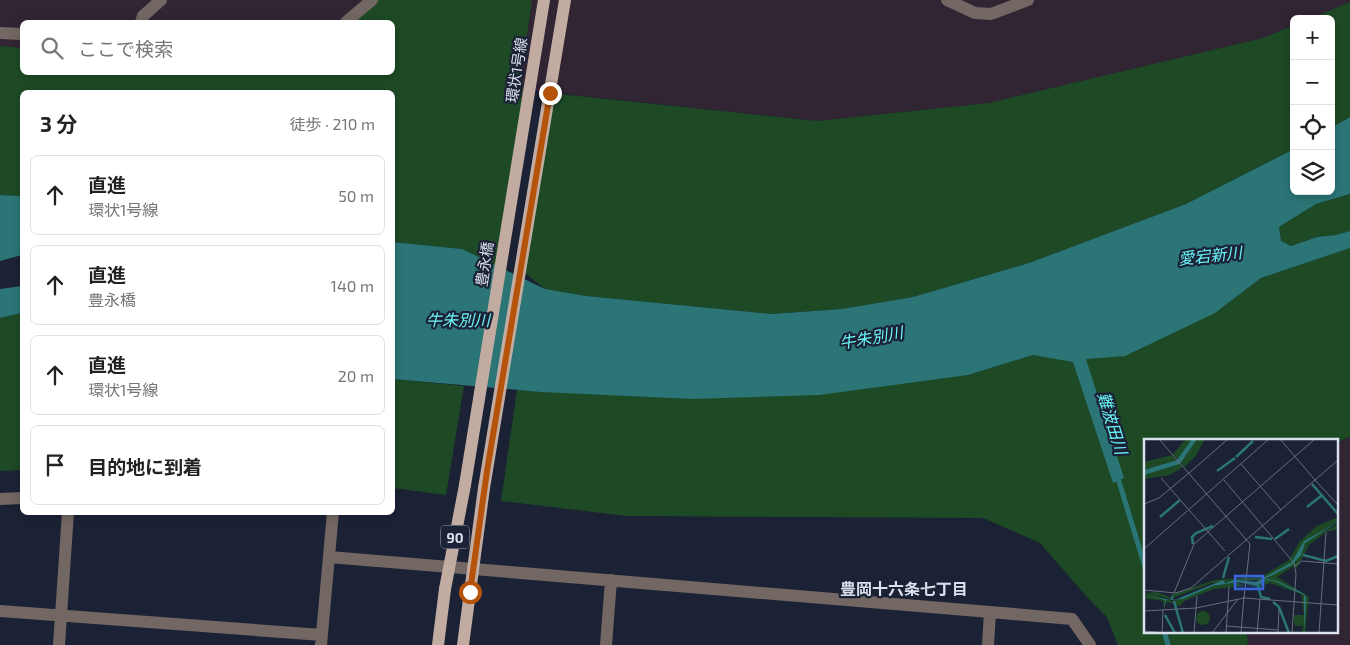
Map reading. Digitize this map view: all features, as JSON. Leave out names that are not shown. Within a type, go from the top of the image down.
[{"type":"main road","name":"環状1号線","points":[[520,146],[544,0]]},
{"type":"main road","name":"90","points":[[463,645],[485,479],[565,0]]},
{"type":"main road","name":"豊永橋","points":[[438,645],[520,146]]},
{"type":"street","points":[[142,20],[143,16],[161,0]]},
{"type":"street","points":[[348,20],[372,0]]},
{"type":"street","points":[[948,0],[975,13],[991,14],[1028,0]]},
{"type":"street","points":[[0,33],[20,34]]},
{"type":"street","points":[[0,499],[20,498]]},
{"type":"street","points":[[58,645],[68,515]]},
{"type":"street","points":[[0,611],[61,615],[321,640],[333,515]]},
{"type":"street","points":[[329,557],[1072,620],[1090,645]]},
{"type":"street","points":[[606,645],[611,580]]},
{"type":"street","points":[[988,645],[990,612]]},
{"type":"shaded area","points":[[0,0],[372,0],[348,20],[20,20],[20,48],[0,46]]},
{"type":"shaded area","points":[[372,0],[532,0],[519,89],[530,89],[500,269],[462,249],[395,242],[395,90],[20,90],[20,196],[0,195],[0,46],[20,48],[20,75],[395,75],[395,20],[348,20]]},
{"type":"shaded area","points":[[532,0],[1350,0],[1350,2],[1319,15],[1290,15],[1290,27],[1263,38],[989,103],[817,121],[519,89]]},
{"type":"shaded area","points":[[1350,2],[1350,117],[1335,126],[1335,15],[1319,15]]},
{"type":"shaded area","points":[[1290,27],[1290,151],[1186,204],[1029,263],[913,297],[842,309],[772,314],[586,296],[545,289],[521,270],[550,93],[817,121],[989,103],[1263,38]]},
{"type":"shaded area","points":[[1350,194],[1350,231],[1317,237],[1291,246],[1281,241],[1279,227],[1316,204]]},
{"type":"shaded area","points":[[1350,248],[1350,437],[1338,443],[1338,439],[1144,439],[1144,632],[1246,632],[1248,645],[1118,645],[1107,617],[1040,543],[983,518],[627,516],[501,501],[517,390],[692,399],[968,375],[1033,355],[1073,361],[1215,313],[1261,278]]},
{"type":"shaded area","points":[[20,313],[20,470],[0,471],[0,318]]},
{"type":"shaded area","points":[[395,379],[464,386],[446,495],[395,488]]},
{"type":"shaded area","points":[[1350,437],[1350,645],[1248,645],[1246,632],[1338,632],[1338,443]]},
{"type":"water","name":"牛朱別川","points":[[1350,117],[1350,194],[1316,204],[1279,227],[1281,241],[1291,246],[1317,237],[1350,231],[1350,248],[1261,278],[1215,313],[1125,356],[1086,359],[1124,478],[1113,483],[1073,362],[1033,355],[968,375],[819,395],[692,399],[541,392],[395,379],[395,242],[462,249],[545,289],[586,296],[772,314],[842,309],[913,297],[1029,263],[1186,204],[1290,151],[1290,195],[1335,195],[1335,126]]},
{"type":"water","points":[[0,195],[20,196],[20,256],[0,261]]},
{"type":"water","points":[[20,286],[20,313],[0,318],[0,289]]},
{"type":"waterway","name":"難波田川","points":[[1117,475],[1144,564]]},
{"type":"waterway","name":"難波田川","points":[[1164,632],[1168,645]]},
{"type":"district","name":"豊岡十六条七丁目","points":[[904,588]]},
{"type":"route","points":[[470,592],[487,471],[550,93]]},
{"type":"water label","name":"愛宕新川","points":[[1210,255]]}]
